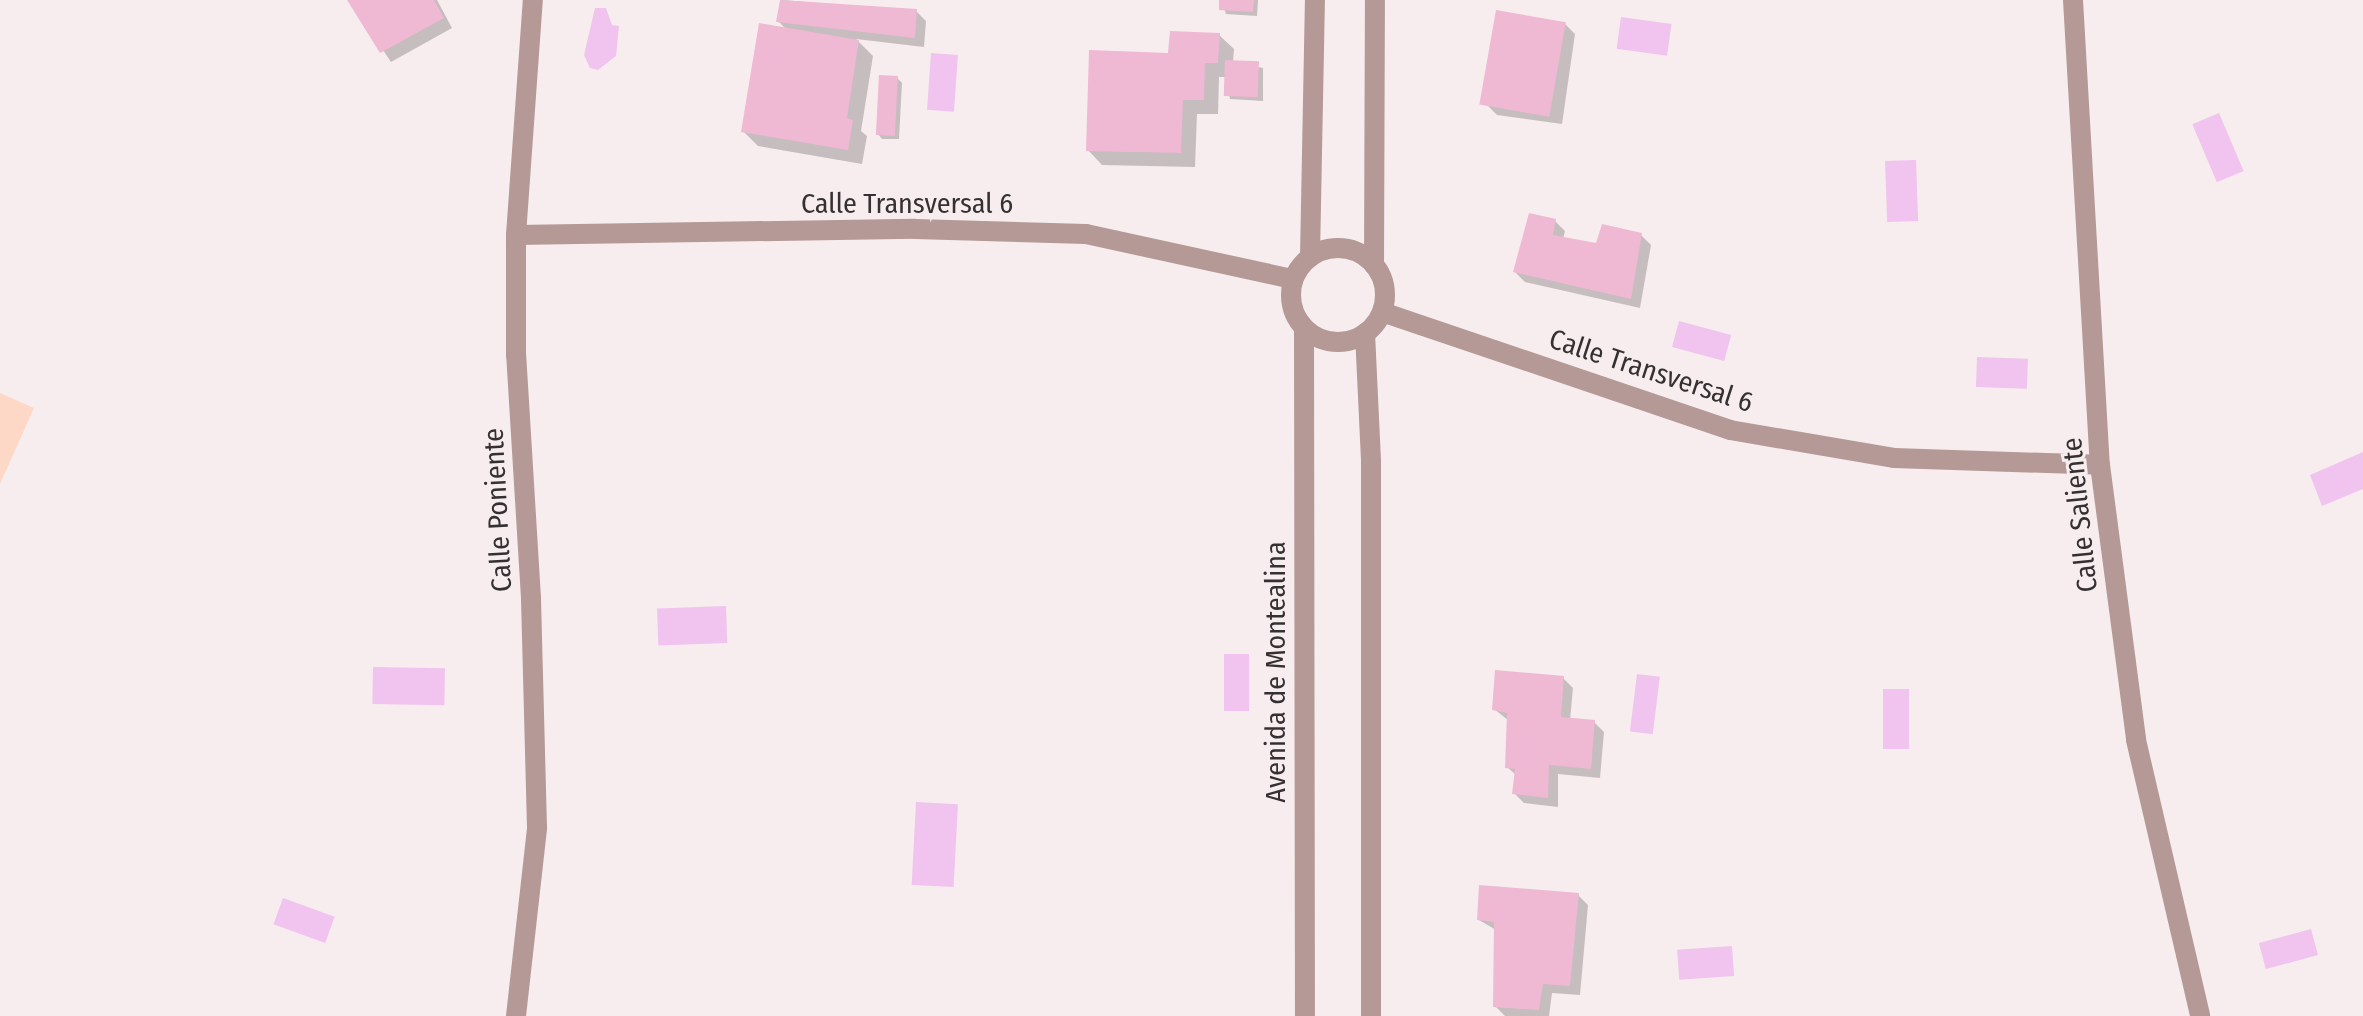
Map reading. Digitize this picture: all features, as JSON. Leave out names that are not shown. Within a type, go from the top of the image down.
[{"type":"street","name":"Calle Poniente","points":[[516,1016],[537,828],[531,598],[516,355],[516,235],[533,0]]},
{"type":"street","points":[[1315,0],[1310,257],[1293,279],[1294,313],[1304,328],[1333,342],[1365,333],[1382,312],[1385,296],[1374,265],[1375,0]]},
{"type":"street","name":"Calle Saliente","points":[[2073,0],[2100,465],[2136,740],[2200,1016]]},
{"type":"street","name":"Calle Transversal 6","points":[[516,235],[915,229],[1086,234],[1293,279]]},
{"type":"street","points":[[1310,257],[1344,248],[1374,265]]},
{"type":"street","name":"Calle Transversal 6","points":[[1382,312],[1730,430],[1894,458],[2100,465]]},
{"type":"street","name":"Avenida de Montealina","points":[[1304,328],[1305,1016]]},
{"type":"street","points":[[1365,333],[1371,462],[1371,1016]]},
{"type":"shaded area","points":[[595,8],[606,8],[612,25],[619,26],[616,56],[598,70],[590,68],[584,55]]},
{"type":"shaded area","points":[[1621,17],[1672,24],[1667,56],[1617,49]]},
{"type":"shaded area","points":[[931,53],[958,55],[954,112],[927,110]]},
{"type":"shaded area","points":[[2219,113],[2244,171],[2217,182],[2192,124]]},
{"type":"shaded area","points":[[1916,160],[1918,221],[1887,222],[1885,161]]},
{"type":"shaded area","points":[[1679,321],[1731,335],[1724,361],[1672,347]]},
{"type":"shaded area","points":[[1977,357],[2028,359],[2027,389],[1976,387]]},
{"type":"shaded area","points":[[0,393],[34,408],[0,484]]},
{"type":"shaded area","points":[[2363,452],[2363,489],[2322,506],[2310,475]]},
{"type":"shaded area","points":[[726,606],[727,643],[658,645],[657,608]]},
{"type":"shaded area","points":[[1224,654],[1249,654],[1249,711],[1224,711]]},
{"type":"shaded area","points":[[373,667],[445,668],[444,705],[372,704]]},
{"type":"shaded area","points":[[1637,674],[1660,677],[1653,734],[1630,732]]},
{"type":"shaded area","points":[[1883,689],[1909,689],[1909,749],[1883,749]]},
{"type":"shaded area","points":[[916,802],[958,804],[954,887],[912,885]]},
{"type":"shaded area","points":[[283,898],[335,917],[325,943],[273,924]]},
{"type":"shaded area","points":[[2311,929],[2318,955],[2266,969],[2259,943]]},
{"type":"shaded area","points":[[1732,946],[1734,976],[1679,980],[1677,950]]},
{"type":"building","points":[[347,0],[434,0],[444,18],[380,53]]},
{"type":"building","points":[[780,0],[917,9],[915,38],[776,22]]},
{"type":"building","points":[[1219,0],[1254,0],[1253,12],[1219,10]]},
{"type":"building","points":[[1496,10],[1566,22],[1549,117],[1479,105]]},
{"type":"building","points":[[759,23],[859,40],[847,118],[853,120],[848,150],[741,132]]},
{"type":"building","points":[[1170,31],[1220,33],[1218,63],[1205,63],[1204,100],[1183,100],[1181,153],[1086,151],[1089,50],[1168,53]]},
{"type":"building","points":[[1225,60],[1259,61],[1258,97],[1224,96]]},
{"type":"building","points":[[879,75],[898,76],[895,136],[876,135]]},
{"type":"building","points":[[1529,213],[1556,219],[1553,235],[1596,243],[1602,224],[1642,233],[1631,299],[1513,272]]},
{"type":"building","points":[[1495,670],[1564,676],[1561,717],[1595,720],[1591,769],[1549,765],[1548,798],[1512,794],[1515,769],[1505,768],[1507,713],[1492,710]]},
{"type":"building","points":[[1479,885],[1579,893],[1570,986],[1543,984],[1539,1010],[1493,1007],[1494,922],[1477,920]]}]
